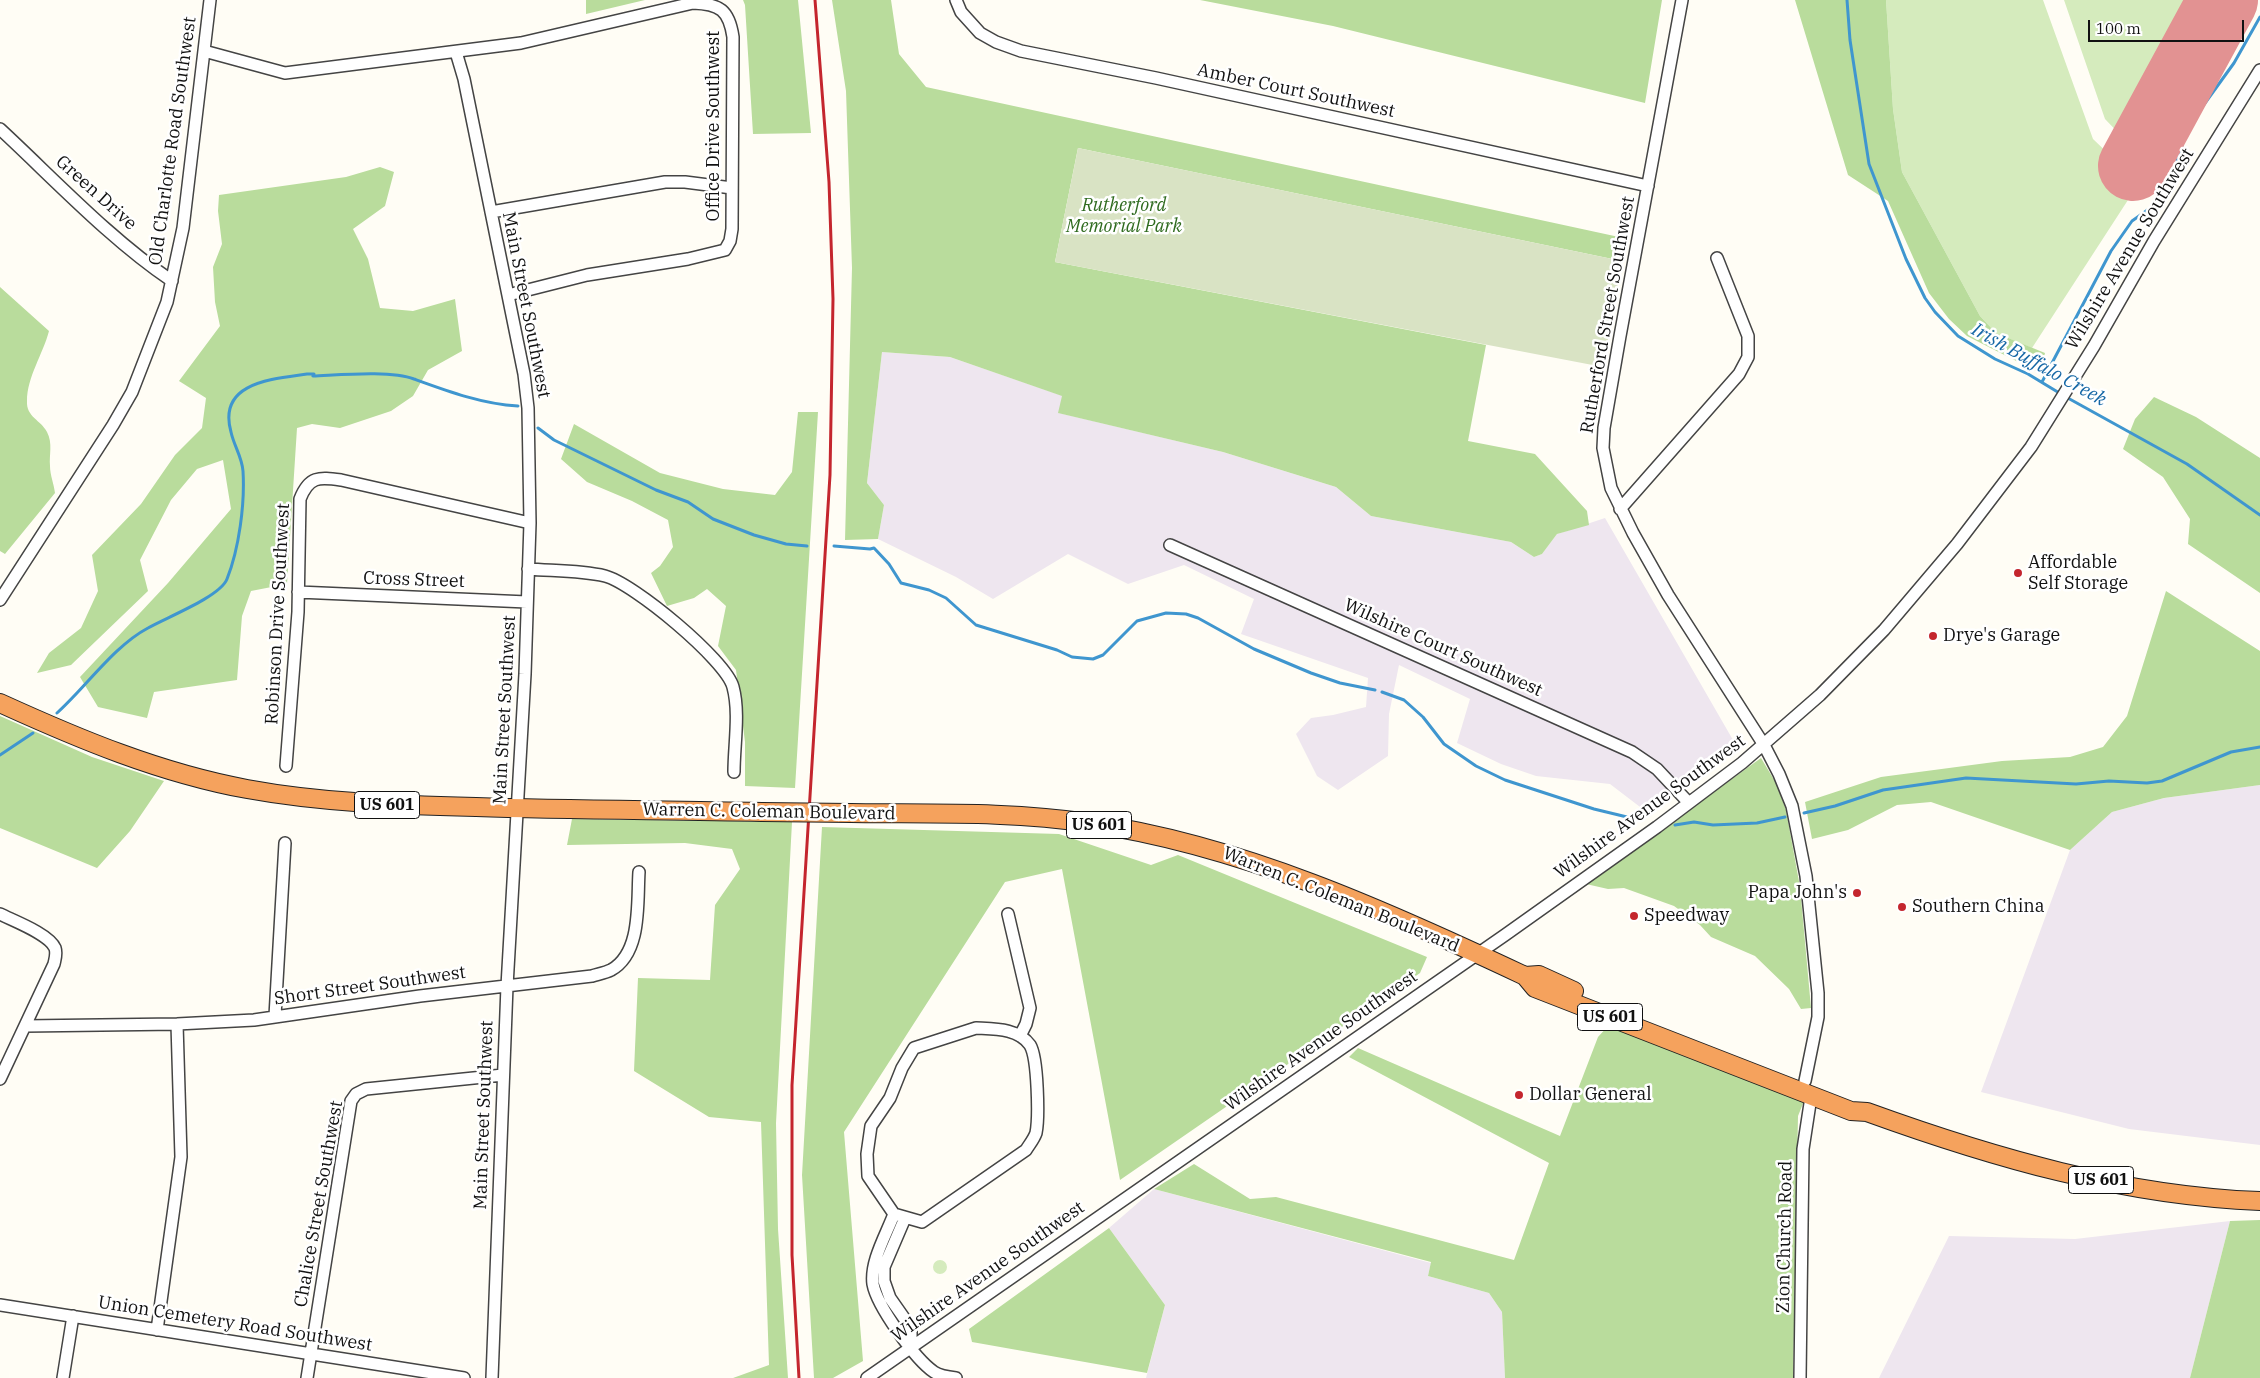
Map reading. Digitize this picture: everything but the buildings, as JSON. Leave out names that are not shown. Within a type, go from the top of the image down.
[{"type":"highway","name":"Warren C. Coleman Boulevard","points":[[0,703],[108,750],[210,781],[245,789],[333,802],[517,809],[1018,816],[1088,823],[1163,836],[1256,863],[1478,954],[1525,976],[1539,975],[1808,1089],[1851,1111],[1867,1112],[1963,1146],[2038,1167],[2166,1194],[2260,1201]]},
{"type":"street","name":"Amber Court Southwest","points":[[956,0],[962,12],[980,33],[996,42],[1021,51],[1156,78],[1648,186]]},
{"type":"street","name":"Rutherford Street Southwest","points":[[1682,0],[1604,428],[1603,448],[1607,477],[1620,509],[1668,595],[1764,745]]},
{"type":"street","name":"Old Charlotte Road Southwest","points":[[0,600],[88,467],[132,392],[155,335],[172,281],[183,228],[208,1]]},
{"type":"street","name":"Office Drive Southwest","points":[[204,51],[284,73],[521,43],[672,7],[700,3],[718,7],[727,14],[731,22],[733,36],[732,229],[730,241],[725,250],[688,260],[587,275],[508,295]]},
{"type":"street","name":"Main Street Southwest","points":[[456,52],[464,79],[524,374],[528,408],[530,523],[528,602],[507,986],[492,1378]]},
{"type":"street","name":"Wilshire Avenue Southwest","points":[[867,1378],[1478,954],[1689,803],[1764,745],[1836,680],[1884,630],[1958,544],[2039,434],[2085,360],[2158,233],[2260,70]]},
{"type":"street","name":"Green Drive","points":[[0,129],[153,268],[172,281]]},
{"type":"street","points":[[491,212],[665,182],[685,182],[732,188]]},
{"type":"street","points":[[1620,509],[1739,374],[1748,357],[1748,336],[1717,258]]},
{"type":"street","name":"Robinson Drive Southwest","points":[[286,766],[298,592],[300,498],[304,488],[312,480],[323,478],[341,480],[530,523]]},
{"type":"street","name":"Wilshire Court Southwest","points":[[1170,545],[1632,752],[1657,770],[1689,803]]},
{"type":"street","points":[[528,569],[581,572],[606,576],[643,598],[709,655],[725,672],[733,688],[734,772]]},
{"type":"street","name":"Cross Street","points":[[298,592],[528,602]]},
{"type":"street","name":"Zion Church Road","points":[[1764,745],[1779,774],[1792,806],[1798,829],[1814,946],[1818,1018],[1808,1089],[1803,1149],[1800,1378]]},
{"type":"street","points":[[275,1016],[286,843]]},
{"type":"street","name":"Short Street Southwest","points":[[25,1026],[177,1024],[254,1020],[592,976],[610,971],[620,964],[630,947],[635,924],[639,872]]},
{"type":"street","points":[[0,914],[46,938],[54,946],[56,954],[54,964],[0,1080]]},
{"type":"street","points":[[1008,914],[1030,1008],[1026,1024],[1020,1036]]},
{"type":"street","points":[[157,1330],[181,1157],[177,1024]]},
{"type":"street","points":[[976,1028],[1000,1029],[1020,1036],[1030,1046],[1036,1076],[1038,1118],[1035,1135],[1026,1150],[922,1222],[899,1216],[868,1176],[866,1154],[871,1126],[890,1098],[902,1068],[914,1048],[976,1028]]},
{"type":"street","name":"Chalice Street Southwest","points":[[307,1378],[351,1101],[356,1094],[366,1089],[503,1075]]},
{"type":"street","points":[[899,1216],[874,1268],[873,1284],[878,1299],[896,1329],[927,1366],[935,1373],[956,1378]]},
{"type":"street","name":"Union Cemetery Road Southwest","points":[[0,1305],[464,1378]]},
{"type":"street","points":[[62,1378],[73,1316]]},
{"type":"shaded area","points":[[882,352],[950,357],[1063,396],[1059,413],[1223,452],[1336,487],[1371,516],[1511,542],[1534,557],[1542,554],[1557,534],[1605,518],[1733,740],[1644,810],[1610,784],[1536,776],[1501,764],[1457,743],[1470,699],[1399,665],[1389,714],[1388,756],[1338,790],[1317,776],[1296,734],[1311,718],[1366,707],[1368,678],[1241,634],[1254,599],[1184,565],[1128,584],[1068,554],[993,599],[956,577],[878,539],[884,505],[867,483]]},
{"type":"shaded area","points":[[2260,785],[2260,1145],[2129,1129],[1981,1092],[2070,850],[2112,812],[2164,798]]},
{"type":"shaded area","points":[[1154,1189],[1431,1263],[1428,1276],[1489,1293],[1502,1312],[1505,1378],[1146,1378],[1165,1305],[1109,1228]]},
{"type":"shaded area","points":[[2230,1221],[2190,1378],[1879,1378],[1949,1236],[2075,1239]]},
{"type":"green space","points":[[586,0],[645,0],[586,14]]},
{"type":"green space","points":[[743,0],[798,0],[811,133],[753,134],[745,5]]},
{"type":"green space","points":[[832,0],[891,0],[899,54],[926,87],[1619,237],[1622,261],[1078,148],[1055,262],[1486,345],[1468,441],[1535,454],[1587,511],[1589,525],[1557,534],[1542,554],[1534,557],[1511,542],[1371,516],[1336,487],[1223,452],[1058,413],[1062,396],[950,357],[882,352],[867,483],[884,505],[878,539],[845,540],[852,268],[846,91]]},
{"type":"green space","points":[[1200,0],[1662,0],[1645,103],[1333,26]]},
{"type":"green space","points":[[1795,0],[1886,0],[1893,109],[1902,172],[1980,316],[1996,333],[2045,353],[2040,373],[1967,336],[1949,319],[1929,293],[1888,201],[1848,175]]},
{"type":"green space","points":[[1886,0],[2043,0],[2093,139],[2139,183],[2032,348],[1996,333],[1980,316],[1902,172],[1893,109]]},
{"type":"green space","points":[[2064,0],[2204,0],[2128,143],[2105,119]]},
{"type":"green space","name":"Rutherford Memorial Park","points":[[1078,148],[1622,261],[1603,367],[1055,262]]},
{"type":"green space","points":[[380,167],[394,172],[385,206],[353,229],[368,259],[380,308],[413,311],[455,299],[462,351],[428,370],[413,396],[391,411],[340,428],[312,424],[297,428],[287,584],[251,591],[242,616],[237,680],[154,692],[147,718],[98,707],[80,677],[168,583],[231,509],[223,460],[197,469],[171,500],[140,560],[148,591],[71,665],[37,673],[49,653],[81,628],[98,591],[92,555],[141,504],[175,455],[202,428],[206,398],[179,381],[220,326],[215,302],[213,267],[222,244],[218,211],[219,195],[346,177]]},
{"type":"green space","points":[[0,287],[49,331],[32,374],[27,406],[31,415],[49,436],[50,469],[55,493],[5,554],[0,551]]},
{"type":"green space","points":[[2154,397],[2196,417],[2260,458],[2260,593],[2188,544],[2190,519],[2163,477],[2123,449],[2135,419]]},
{"type":"green space","points":[[798,412],[818,412],[795,788],[745,786],[745,742],[736,670],[718,646],[726,606],[707,589],[694,598],[667,606],[651,573],[660,566],[673,547],[668,520],[632,501],[587,482],[561,459],[574,424],[660,473],[723,489],[775,495],[792,472]]},
{"type":"green space","points":[[2166,591],[2260,651],[2260,785],[2164,798],[2112,812],[2070,850],[1931,802],[1897,805],[1848,830],[1812,839],[1805,802],[1881,777],[2002,761],[2070,757],[2103,747],[2127,716]]},
{"type":"green space","points":[[0,716],[92,757],[164,781],[130,831],[97,868],[0,828]]},
{"type":"green space","points":[[1761,758],[1776,783],[1786,810],[1800,887],[1811,1008],[1801,1009],[1789,989],[1755,956],[1711,937],[1700,925],[1674,906],[1624,888],[1608,889],[1586,884]]},
{"type":"green space","points":[[572,819],[792,822],[776,1123],[778,1229],[788,1378],[733,1378],[769,1365],[761,1122],[709,1117],[634,1071],[638,978],[710,980],[715,905],[740,869],[732,849],[685,843],[567,845]]},
{"type":"green space","points":[[822,827],[1059,834],[1151,865],[1178,855],[1427,957],[1420,973],[1120,1180],[1062,869],[1005,882],[844,1132],[863,1361],[833,1378],[814,1378],[802,1175]]},
{"type":"green space","points":[[1609,1025],[1804,1101],[1798,1116],[1793,1378],[1505,1378],[1502,1312],[1489,1293],[1428,1276],[1431,1262],[1154,1189],[1194,1164],[1250,1199],[1276,1197],[1514,1260],[1549,1163],[1349,1057],[1358,1048],[1560,1136],[1598,1037]]},
{"type":"green space","points":[[2260,1220],[2260,1378],[2190,1378],[2230,1221]]},
{"type":"green space","points":[[1109,1228],[1165,1305],[1147,1373],[972,1342],[969,1329]]},
{"type":"green space","points":[[937,1260],[943,1260],[947,1267],[943,1274],[937,1274],[933,1270],[933,1264]]},
{"type":"waterway","name":"Irish Buffalo Creek","points":[[1847,0],[1850,40],[1869,164],[1906,259],[1925,298],[1935,312],[1958,336],[1995,359],[2028,374],[2061,394]]},
{"type":"waterway","points":[[2172,177],[2184,139],[2200,110],[2234,63],[2260,17]]},
{"type":"waterway","points":[[2042,382],[2111,251],[2132,221],[2156,204]]},
{"type":"waterway","points":[[57,713],[124,645],[148,628],[214,593],[227,579],[238,540],[243,498],[243,471],[240,456],[232,437],[229,415],[232,403],[240,393],[264,381],[307,374],[314,374],[313,376],[379,374],[404,376],[478,400],[518,406]]},
{"type":"waterway","name":"Irish Buffalo Creek","points":[[2066,397],[2187,464],[2260,515]]},
{"type":"waterway","points":[[538,428],[554,440],[656,490],[688,502],[713,519],[754,535],[786,544],[807,546]]},
{"type":"waterway","points":[[834,546],[874,548],[889,564],[901,583],[929,590],[946,598],[976,625],[1057,650],[1072,657],[1093,659],[1103,655],[1137,621],[1166,613],[1186,614],[1198,618],[1254,649],[1311,673],[1340,683],[1375,690]]},
{"type":"waterway","points":[[1382,692],[1404,700],[1423,717],[1444,744],[1476,766],[1505,780],[1594,809],[1627,817]]},
{"type":"waterway","points":[[0,755],[33,733]]},
{"type":"waterway","points":[[1804,813],[1835,806],[1883,790],[1966,778],[2076,784],[2109,781],[2147,783],[2162,781],[2231,752],[2260,747]]},
{"type":"waterway","points":[[1675,825],[1694,822],[1713,825],[1757,823],[1785,817]]},
{"type":"runway","points":[[2133,166],[2223,0]]},
{"type":"railway","points":[[799,1378],[792,1255],[792,1085],[830,475],[833,299],[829,182],[815,0]]},
{"type":"place","name":"Affordable Self Storage","points":[[2018,573]]},
{"type":"place","name":"Drye's Garage","points":[[1933,636]]},
{"type":"place","name":"Papa John's","points":[[1857,893]]},
{"type":"place","name":"Southern China","points":[[1902,907]]},
{"type":"place","name":"Speedway","points":[[1634,916]]},
{"type":"place","name":"Dollar General","points":[[1519,1095]]}]
